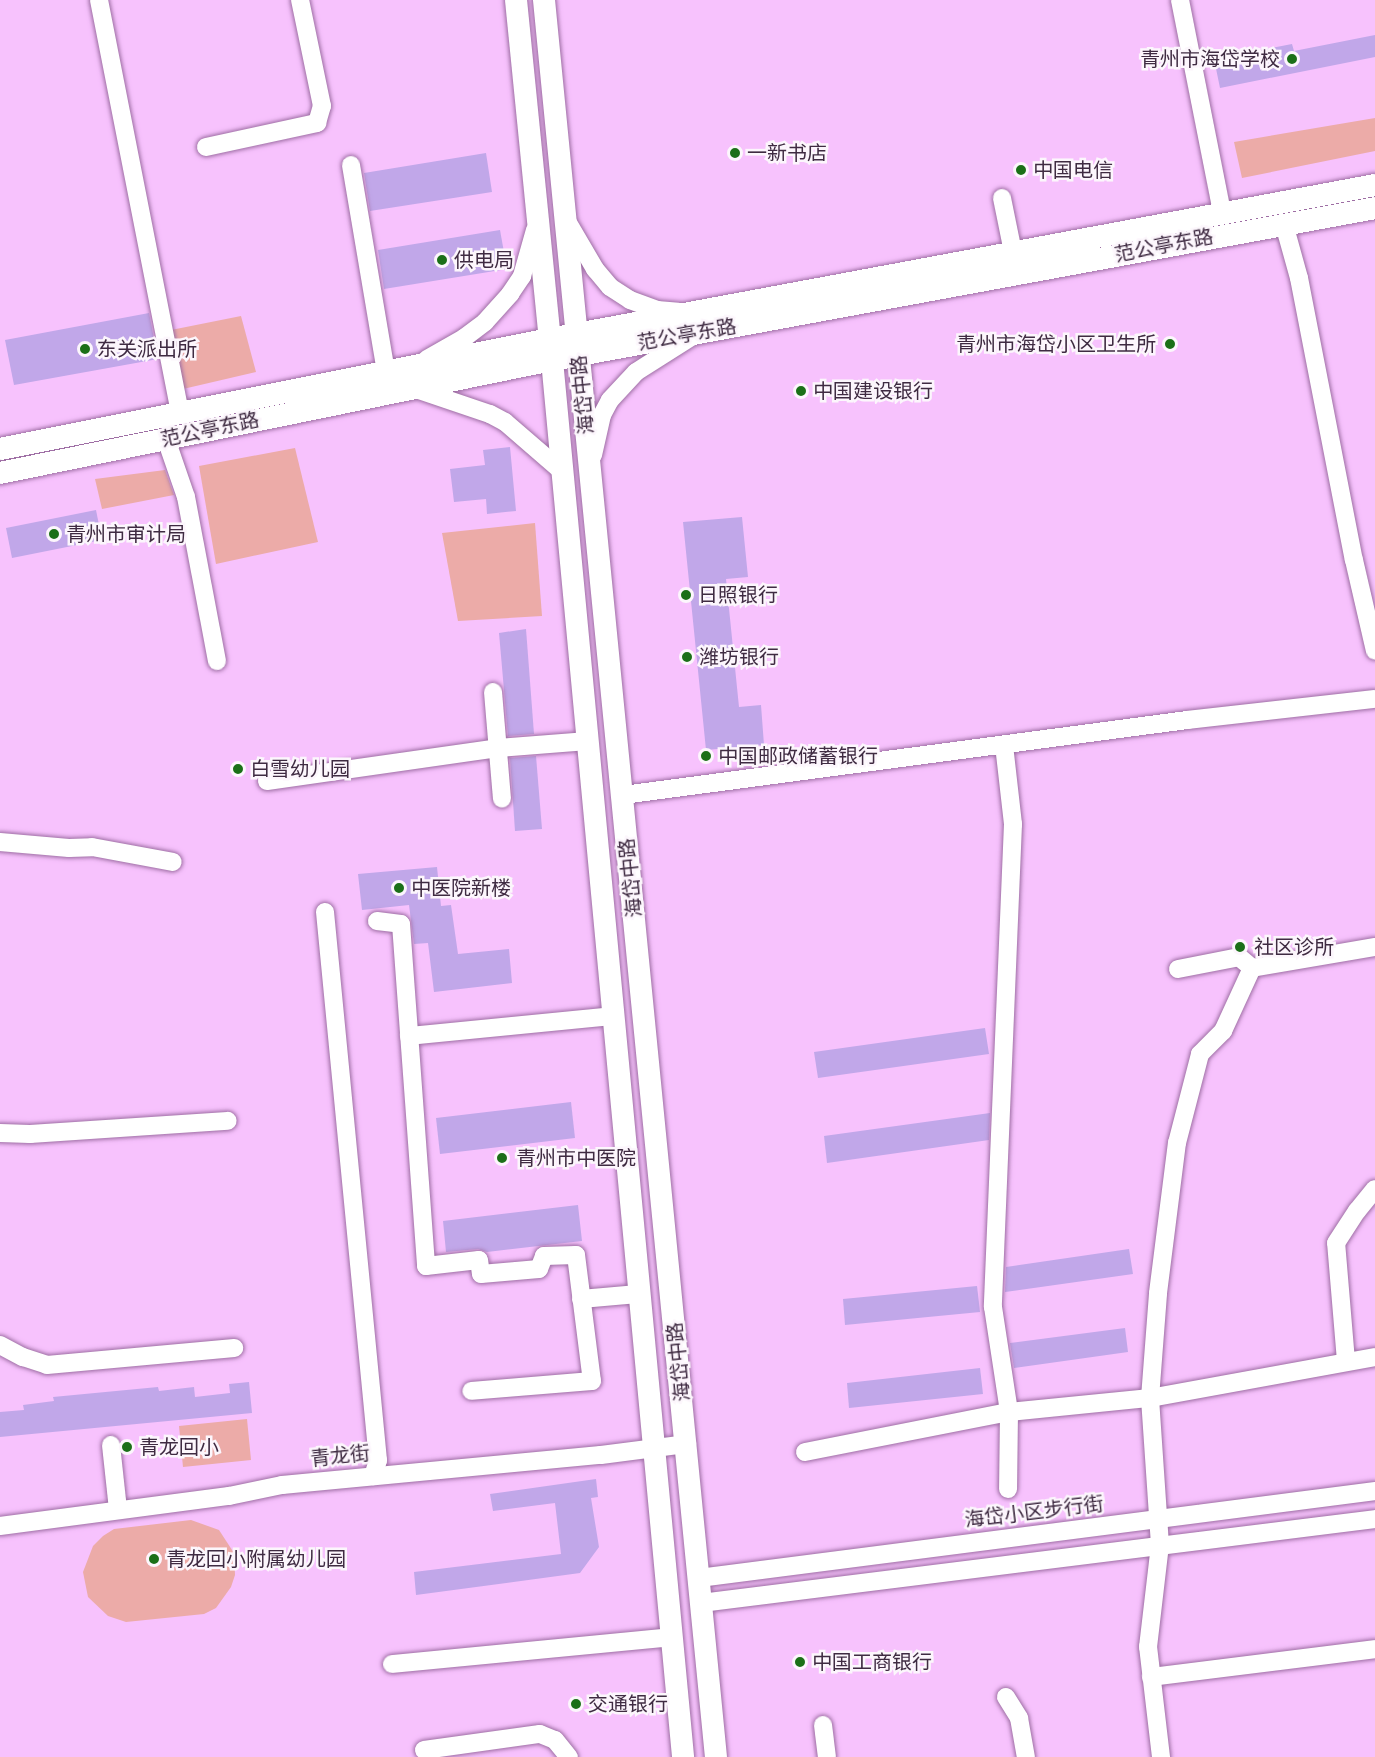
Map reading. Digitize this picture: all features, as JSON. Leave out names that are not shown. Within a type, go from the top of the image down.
[{"type":"main road","name":"海岱中路","points":[[516,0],[563,472],[683,1757]]},
{"type":"main road","name":"海岱中路","points":[[544,0],[716,1757]]},
{"type":"main road","name":"范公亭东路","points":[[692,324],[1013,252],[1375,185]]},
{"type":"main road","name":"范公亭东路","points":[[0,473],[166,439],[412,378],[551,349],[1375,208]]},
{"type":"main road","name":"范公亭东路","points":[[0,449],[386,372],[412,378]]},
{"type":"street","points":[[99,0],[180,413]]},
{"type":"street","points":[[206,147],[317,123],[322,106],[300,0]]},
{"type":"street","points":[[1180,0],[1222,213]]},
{"type":"street","points":[[351,165],[386,372]]},
{"type":"street","points":[[1002,198],[1013,252]]},
{"type":"street","points":[[565,217],[595,269],[610,287],[630,300],[692,324],[636,372],[610,400],[598,430],[591,468]]},
{"type":"street","points":[[538,219],[522,276],[504,302],[464,338],[412,378],[505,422],[563,472]]},
{"type":"street","points":[[1284,224],[1299,278],[1354,560],[1375,651]]},
{"type":"street","points":[[166,439],[186,498],[217,661]]},
{"type":"street","points":[[493,692],[502,799]]},
{"type":"street","points":[[623,795],[1375,699]]},
{"type":"street","points":[[267,781],[498,748],[588,741]]},
{"type":"street","points":[[1004,745],[1013,824],[993,1307],[1009,1412],[1008,1489]]},
{"type":"street","points":[[0,843],[69,848],[92,847],[173,862]]},
{"type":"street","points":[[326,912],[378,1460],[373,1476]]},
{"type":"street","points":[[377,921],[401,924],[426,1266],[479,1260],[482,1274],[539,1269],[544,1256],[576,1255],[592,1381],[471,1391]]},
{"type":"street","points":[[1178,969],[1239,957],[1252,968],[1375,947]]},
{"type":"street","points":[[1161,1757],[1148,1647],[1160,1545],[1150,1398],[1158,1293],[1177,1143],[1200,1054],[1223,1031],[1252,968]]},
{"type":"street","points":[[409,1036],[613,1016]]},
{"type":"street","points":[[0,1133],[30,1134],[228,1121]]},
{"type":"street","points":[[1346,1361],[1336,1243],[1375,1188]]},
{"type":"street","points":[[581,1299],[639,1294]]},
{"type":"street","points":[[0,1345],[46,1365],[234,1348]]},
{"type":"street","points":[[805,1452],[1009,1412],[1150,1398],[1375,1357]]},
{"type":"street","name":"青龙街","points":[[0,1526],[228,1496],[282,1485],[601,1455],[687,1444]]},
{"type":"street","points":[[111,1445],[118,1509]]},
{"type":"street","name":"海岱小区步行街","points":[[699,1578],[1375,1491]]},
{"type":"street","points":[[701,1603],[1375,1519]]},
{"type":"street","points":[[392,1664],[672,1637]]},
{"type":"street","points":[[1151,1677],[1375,1649]]},
{"type":"street","points":[[1006,1697],[1019,1718],[1026,1757]]},
{"type":"street","points":[[824,1725],[827,1757]]},
{"type":"street","points":[[424,1750],[540,1734],[555,1740],[569,1757]]},
{"type":"shaded area","points":[[1375,118],[1375,151],[1242,178],[1234,142]]},
{"type":"shaded area","points":[[241,316],[256,372],[183,389],[171,330]]},
{"type":"shaded area","points":[[295,448],[318,542],[216,564],[199,466]]},
{"type":"shaded area","points":[[165,470],[174,495],[102,509],[95,479]]},
{"type":"shaded area","points":[[535,523],[542,616],[458,621],[442,533]]},
{"type":"shaded area","points":[[247,1419],[251,1460],[183,1467],[179,1426]]},
{"type":"shaded area","name":"青龙回小附属幼儿园","points":[[191,1520],[219,1530],[234,1553],[235,1575],[231,1587],[216,1608],[204,1614],[126,1622],[108,1616],[88,1597],[83,1572],[93,1546],[103,1536],[114,1529]]},
{"type":"building","points":[[1375,35],[1375,57],[1220,88],[1214,59],[1292,44],[1294,51]]},
{"type":"building","points":[[486,153],[492,192],[370,211],[364,173]]},
{"type":"building","name":"供电局","points":[[500,230],[507,269],[384,289],[378,250]]},
{"type":"building","name":"东关派出所","points":[[149,313],[158,359],[14,385],[5,340]]},
{"type":"building","points":[[510,447],[516,511],[487,514],[486,499],[454,502],[450,469],[485,465],[483,450]]},
{"type":"building","name":"青州市审计局","points":[[96,510],[102,540],[12,558],[6,528]]},
{"type":"building","points":[[742,517],[748,577],[726,579],[739,707],[761,705],[764,745],[706,750],[683,522]]},
{"type":"building","points":[[526,629],[534,734],[508,736],[499,633]]},
{"type":"building","points":[[536,756],[542,829],[515,831],[510,758]]},
{"type":"building","points":[[437,867],[441,906],[451,905],[458,954],[509,949],[512,983],[434,992],[428,943],[414,944],[409,905],[362,910],[358,874]]},
{"type":"building","points":[[985,1028],[989,1054],[818,1078],[814,1052]]},
{"type":"building","points":[[571,1102],[575,1138],[440,1154],[436,1118]]},
{"type":"building","points":[[990,1113],[989,1140],[827,1163],[824,1136]]},
{"type":"building","points":[[578,1205],[582,1241],[487,1252],[478,1249],[446,1252],[443,1221]]},
{"type":"building","points":[[1129,1249],[1133,1274],[1005,1292],[1006,1267]]},
{"type":"building","points":[[977,1286],[980,1312],[845,1325],[843,1299]]},
{"type":"building","points":[[1125,1328],[1128,1352],[1014,1368],[1010,1343]]},
{"type":"building","points":[[980,1368],[983,1394],[849,1408],[847,1383]]},
{"type":"building","points":[[249,1382],[252,1413],[0,1437],[0,1412],[24,1410],[23,1405],[54,1401],[53,1397],[158,1387],[159,1391],[194,1387],[195,1397],[230,1393],[229,1384]]},
{"type":"building","points":[[596,1479],[598,1497],[591,1498],[599,1547],[580,1573],[416,1595],[414,1572],[561,1554],[555,1503],[493,1511],[490,1494]]},
{"type":"place","name":"青州市海岱学校","points":[[1292,59]]},
{"type":"place","name":"一新书店","points":[[735,153]]},
{"type":"place","name":"中国电信","points":[[1021,170]]},
{"type":"place","name":"供电局","points":[[442,260]]},
{"type":"place","name":"青州市海岱小区卫生所","points":[[1170,344]]},
{"type":"place","name":"东关派出所","points":[[85,349]]},
{"type":"place","name":"中国建设银行","points":[[801,391]]},
{"type":"place","name":"青州市审计局","points":[[54,534]]},
{"type":"place","name":"日照银行","points":[[686,595]]},
{"type":"place","name":"潍坊银行","points":[[687,657]]},
{"type":"place","name":"中国邮政储蓄银行","points":[[706,756]]},
{"type":"place","name":"白雪幼儿园","points":[[238,769]]},
{"type":"place","name":"中医院新楼","points":[[399,888]]},
{"type":"place","name":"社区诊所","points":[[1240,947]]},
{"type":"place","name":"青州市中医院","points":[[502,1158]]},
{"type":"place","name":"青龙回小","points":[[127,1447]]},
{"type":"place","name":"青龙回小附属幼儿园","points":[[154,1559]]},
{"type":"place","name":"中国工商银行","points":[[800,1662]]},
{"type":"place","name":"交通银行","points":[[576,1704]]}]
